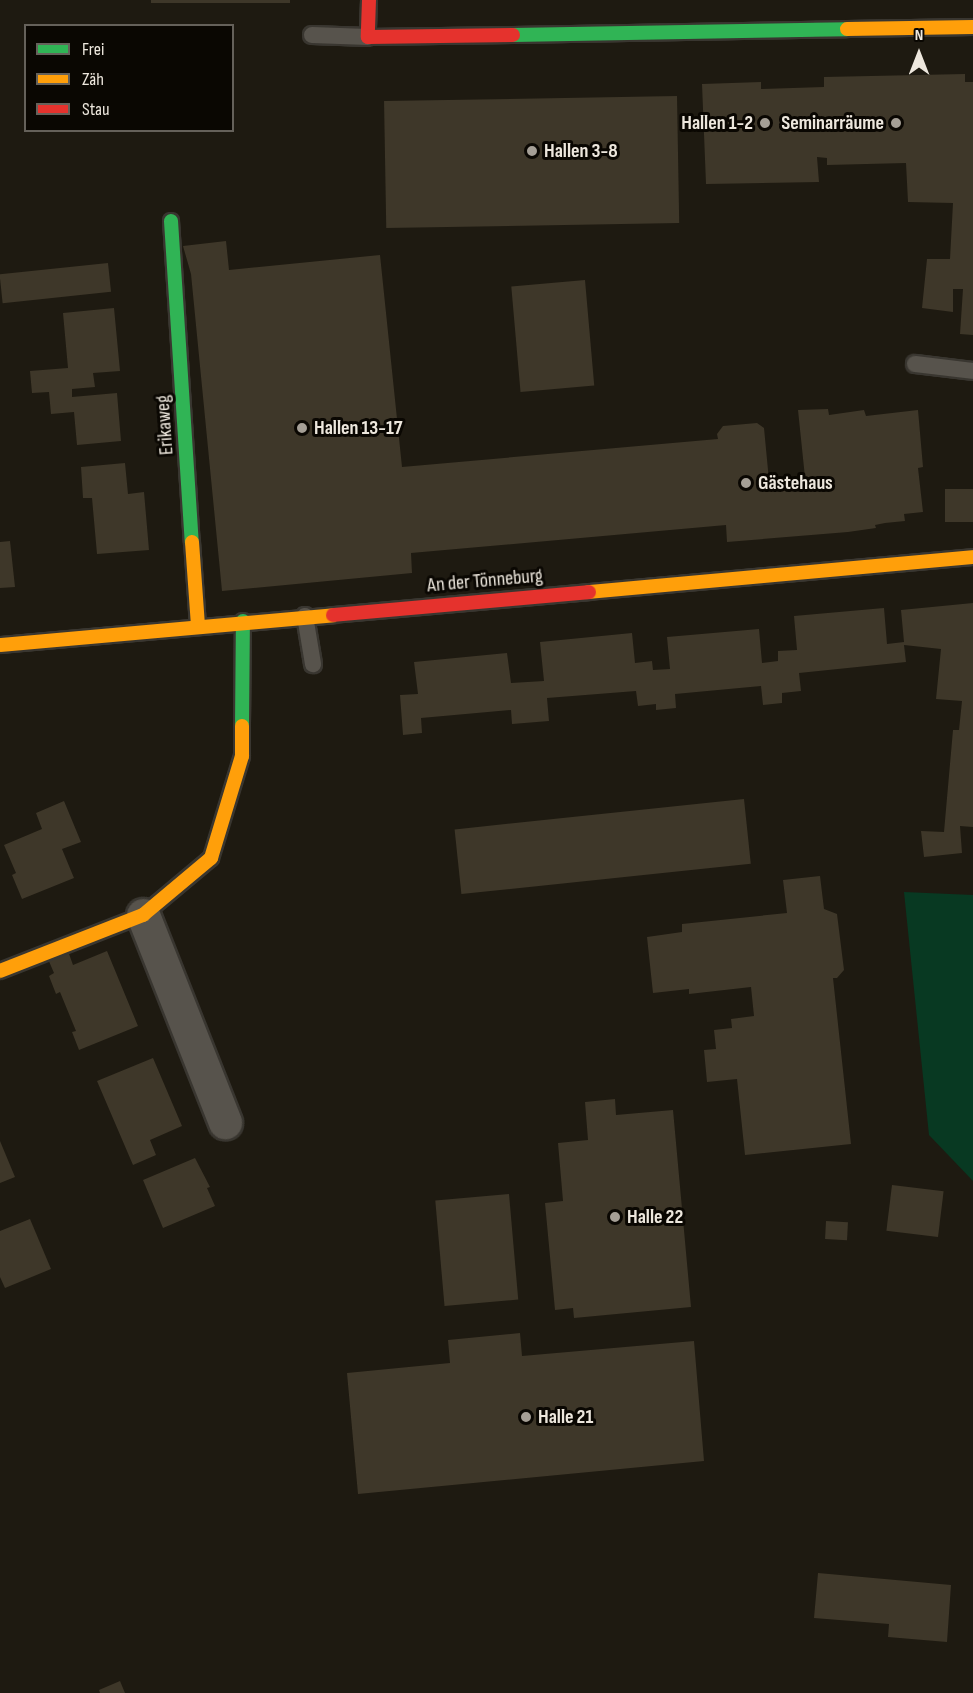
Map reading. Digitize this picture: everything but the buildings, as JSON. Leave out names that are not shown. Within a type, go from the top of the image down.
[{"type":"street","points":[[369,0],[368,38],[973,27]]},
{"type":"street","name":"Erikaweg","points":[[171,221],[198,626]]},
{"type":"street","name":"An der Tönneburg","points":[[0,645],[306,615],[973,558]]},
{"type":"street","points":[[0,970],[143,915],[211,858],[242,756],[243,621]]},
{"type":"street","points":[[143,915],[225,1122]]},
{"type":"lane","points":[[312,35],[368,38]]},
{"type":"lane","points":[[915,364],[973,371]]},
{"type":"lane","points":[[306,615],[313,664]]},
{"type":"green space","points":[[904,892],[973,895],[973,1181],[929,1135]]},
{"type":"traffic: fast","points":[[513,35],[847,29]]},
{"type":"traffic: fast","points":[[171,221],[192,542]]},
{"type":"traffic: fast","points":[[242,726],[243,621]]},
{"type":"traffic: slow","points":[[847,29],[973,27]]},
{"type":"traffic: slow","points":[[192,542],[198,626]]},
{"type":"traffic: slow","points":[[589,592],[973,557]]},
{"type":"traffic: slow","points":[[0,645],[333,615]]},
{"type":"traffic: slow","points":[[0,971],[143,915],[211,858],[242,756],[242,726]]},
{"type":"traffic: jam","points":[[369,0],[368,37],[513,35]]},
{"type":"traffic: jam","points":[[333,615],[589,592]]},
{"type":"place","name":"Hallen 1-2","points":[[765,123]]},
{"type":"place","name":"Seminarräume","points":[[896,123]]},
{"type":"place","name":"Hallen 3-8","points":[[532,151]]},
{"type":"place","name":"Hallen 13-17","points":[[302,428]]},
{"type":"place","name":"Gästehaus","points":[[746,483]]},
{"type":"place","name":"Halle 22","points":[[615,1217]]},
{"type":"place","name":"Halle 21","points":[[526,1417]]}]
